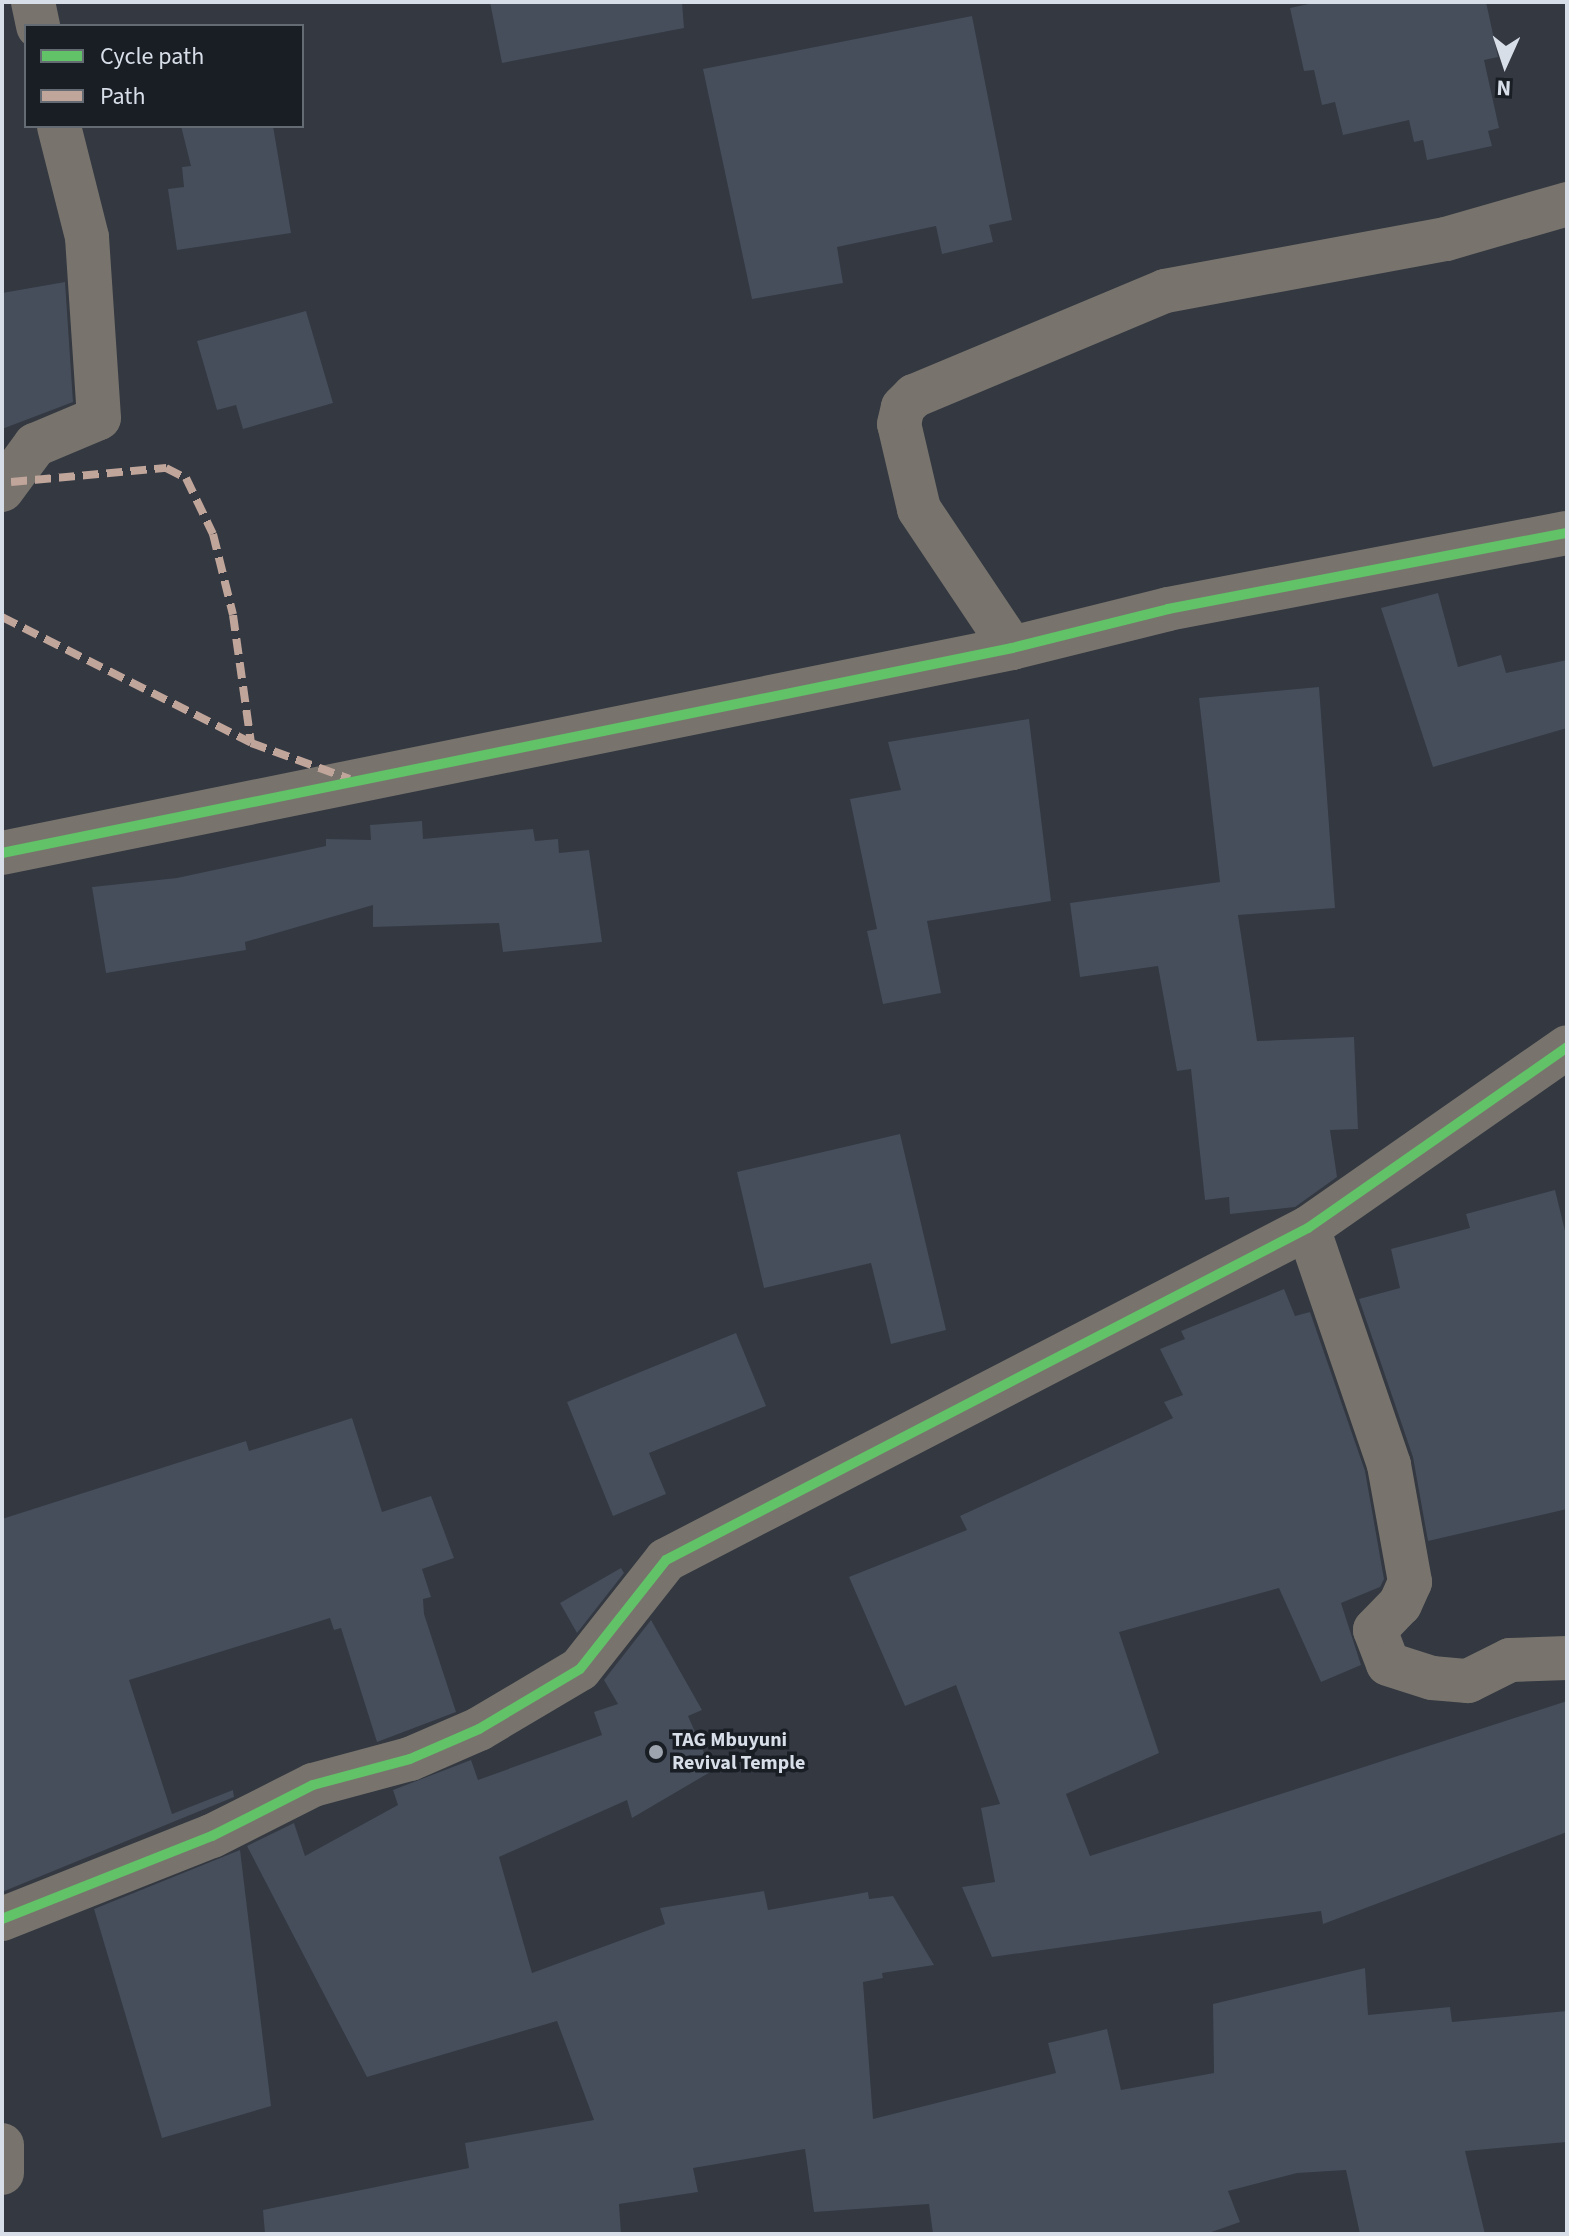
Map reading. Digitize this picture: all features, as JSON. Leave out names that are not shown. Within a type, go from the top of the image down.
[{"type":"street","points":[[33,2],[38,24]]},
{"type":"street","points":[[2,490],[35,445],[99,418],[87,237],[60,128]]},
{"type":"street","points":[[1012,648],[919,509],[899,424],[903,407],[914,396],[1165,291],[1446,239],[1567,204]]},
{"type":"street","points":[[2,853],[1012,648],[1168,609],[1567,533]]},
{"type":"street","points":[[2,1919],[212,1836],[313,1785],[410,1759],[479,1729],[580,1669],[666,1560],[1308,1228],[1567,1047]]},
{"type":"street","points":[[1308,1228],[1389,1465],[1410,1582],[1400,1604],[1375,1630],[1388,1664],[1432,1678],[1468,1681],[1510,1660],[1567,1658]]},
{"type":"street","points":[[2,2145],[2,2173]]},
{"type":"building","points":[[490,2],[682,2],[684,28],[502,63]]},
{"type":"building","points":[[1318,2],[1486,2],[1498,57],[1484,60],[1499,128],[1488,131],[1492,146],[1427,160],[1423,140],[1414,142],[1409,120],[1343,135],[1335,102],[1322,105],[1314,70],[1304,71],[1290,8]]},
{"type":"building","points":[[972,16],[1012,220],[989,225],[993,242],[942,254],[936,226],[837,247],[843,283],[752,299],[703,69]]},
{"type":"building","points":[[182,128],[273,128],[291,233],[177,250],[168,189],[184,187],[182,167],[191,166]]},
{"type":"building","points":[[65,282],[73,402],[2,429],[2,293]]},
{"type":"building","points":[[306,311],[333,403],[243,429],[236,405],[217,410],[197,341]]},
{"type":"building","points":[[1438,593],[1458,667],[1501,655],[1506,673],[1567,660],[1567,728],[1433,767],[1381,608]]},
{"type":"building","points":[[1319,687],[1335,908],[1238,915],[1257,1041],[1354,1037],[1358,1129],[1330,1130],[1337,1177],[1295,1207],[1230,1214],[1229,1197],[1205,1200],[1191,1069],[1177,1071],[1158,966],[1080,977],[1070,903],[1220,882],[1199,698]]},
{"type":"building","points":[[1029,719],[1051,901],[927,921],[941,993],[883,1004],[867,931],[877,929],[850,799],[901,790],[888,742]]},
{"type":"building","points":[[422,821],[423,839],[533,829],[535,841],[558,839],[559,853],[589,850],[602,942],[503,952],[499,923],[373,927],[373,905],[245,942],[246,950],[106,973],[92,887],[177,878],[326,846],[326,839],[371,840],[370,825]]},
{"type":"building","points":[[900,1134],[946,1330],[891,1344],[871,1263],[764,1288],[737,1172]]},
{"type":"building","points":[[1555,1190],[1567,1239],[1567,1509],[1428,1541],[1413,1457],[1359,1299],[1400,1288],[1391,1249],[1470,1228],[1466,1214]]},
{"type":"building","points":[[1284,1289],[1295,1316],[1310,1312],[1365,1471],[1384,1579],[1380,1587],[1341,1603],[1361,1665],[1321,1682],[1279,1588],[1119,1632],[1159,1753],[1066,1794],[1090,1856],[1567,1701],[1567,1832],[1323,1924],[1321,1911],[992,1957],[962,1887],[995,1882],[981,1808],[1000,1804],[956,1685],[905,1706],[849,1577],[967,1530],[960,1516],[1173,1418],[1164,1402],[1183,1395],[1160,1349],[1185,1339],[1181,1331]]},
{"type":"building","points":[[736,1333],[766,1406],[649,1453],[666,1494],[613,1516],[567,1402]]},
{"type":"building","points":[[352,1418],[382,1512],[431,1496],[454,1558],[422,1569],[431,1597],[423,1599],[424,1614],[456,1712],[377,1742],[341,1628],[334,1630],[330,1618],[129,1680],[172,1814],[233,1790],[234,1797],[2,1892],[2,1519],[246,1441],[249,1451]]},
{"type":"building","points":[[621,1568],[624,1573],[577,1633],[560,1603]]},
{"type":"building","points":[[651,1620],[702,1710],[688,1716],[712,1771],[632,1818],[627,1800],[499,1857],[532,1973],[665,1924],[660,1908],[764,1891],[768,1910],[868,1892],[869,1899],[893,1896],[934,1965],[882,1973],[883,1978],[863,1982],[873,2119],[1056,2073],[1048,2043],[1107,2029],[1121,2090],[1214,2073],[1213,2004],[1365,1968],[1368,2015],[1450,2007],[1452,2022],[1567,2011],[1567,2142],[1465,2151],[1485,2234],[1360,2234],[1346,2170],[1297,2173],[1228,2191],[1240,2222],[1206,2234],[933,2234],[929,2204],[814,2212],[805,2149],[693,2168],[698,2192],[619,2204],[621,2234],[265,2234],[263,2210],[469,2168],[465,2143],[594,2120],[557,2021],[367,2077],[247,1846],[294,1823],[305,1856],[398,1805],[393,1790],[471,1760],[478,1780],[602,1735],[594,1712],[618,1704],[604,1680]]},
{"type":"building","points":[[240,1850],[271,2106],[162,2138],[94,1909]]},
{"type":"marked path","points":[[11,482],[166,468],[186,478],[213,534],[233,615],[251,743]]},
{"type":"marked path","points":[[2,617],[251,743],[350,779]]},
{"type":"cycle path","points":[[2,853],[1012,648],[1168,609],[1567,533]]},
{"type":"cycle path","points":[[2,1919],[212,1836],[313,1785],[410,1759],[479,1729],[580,1669],[666,1560],[1308,1228],[1567,1047]]},
{"type":"place","name":"TAG Mbuyuni Revival Temple","points":[[656,1752]]}]
